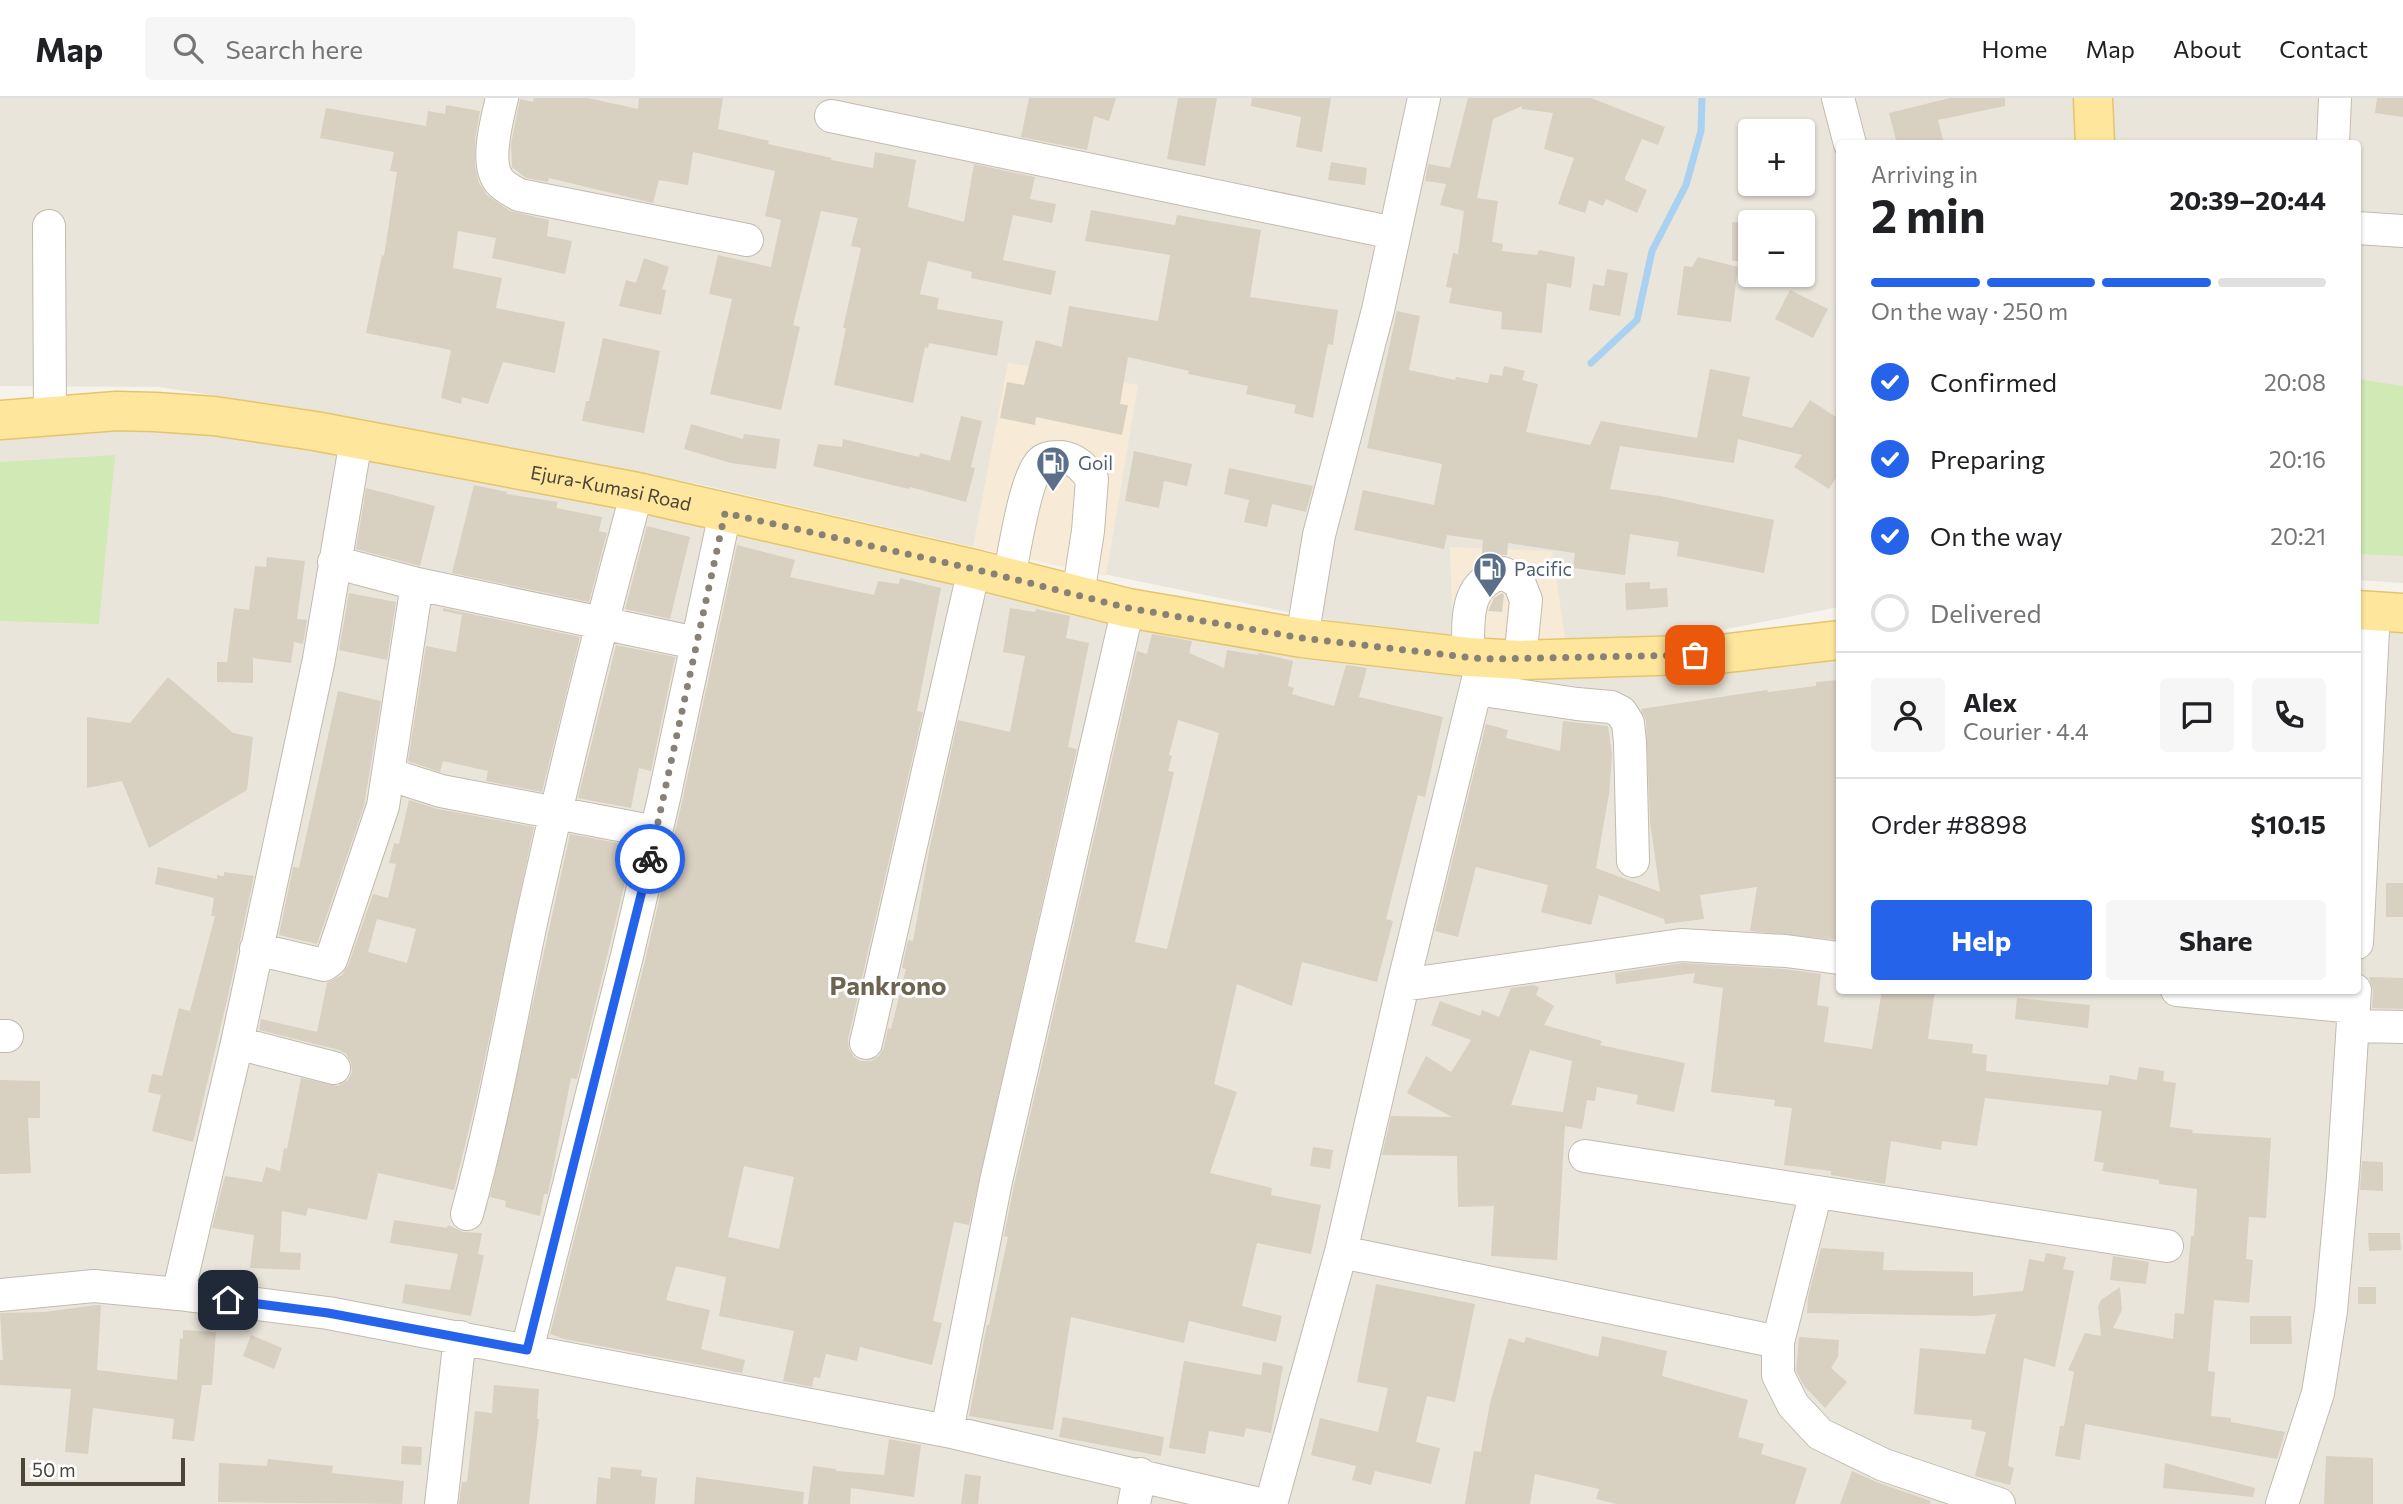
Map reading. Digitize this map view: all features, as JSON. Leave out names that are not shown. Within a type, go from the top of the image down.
[{"type":"main road","points":[[2094,98],[2095,140]]},
{"type":"main road","name":"Ejura-Kumasi Road","points":[[0,420],[117,411],[214,416],[315,431],[637,492],[1128,608],[1476,668],[1520,660],[1720,654],[1836,640]]},
{"type":"street","points":[[502,98],[492,145],[494,168],[499,182],[519,195],[747,240]]},
{"type":"street","points":[[1302,638],[1319,535],[1378,310],[1424,98]]},
{"type":"street","points":[[1838,98],[1849,140]]},
{"type":"street","points":[[2333,140],[2335,98]]},
{"type":"street","points":[[831,116],[1394,233]]},
{"type":"street","points":[[49,226],[50,415]]},
{"type":"street","points":[[2361,228],[2403,231]]},
{"type":"street","points":[[178,1294],[237,1044],[319,659],[356,440]]},
{"type":"street","points":[[866,1043],[992,574],[1030,481],[1040,463],[1048,457],[1070,459],[1082,466],[1092,479],[1088,531],[1077,595]]},
{"type":"street","points":[[467,1213],[486,1144],[531,922],[601,622],[637,492]]},
{"type":"street","points":[[527,1350],[656,832],[725,513]]},
{"type":"street","points":[[334,562],[417,584],[696,643]]},
{"type":"street","points":[[1271,1504],[1341,1252],[1476,668],[1470,607],[1476,591],[1490,576],[1503,573],[1519,582],[1526,600],[1520,660]]},
{"type":"street","points":[[256,949],[324,965],[331,961],[383,806],[417,584]]},
{"type":"street","points":[[947,1431],[996,1181],[1128,608]]},
{"type":"street","points":[[2361,880],[2378,611]]},
{"type":"street","points":[[1476,668],[1577,705],[1611,707],[1621,712],[1628,723],[1630,742],[1633,861]]},
{"type":"street","points":[[388,774],[441,791],[656,832]]},
{"type":"street","points":[[1403,985],[1681,945],[1786,951],[1836,958]]},
{"type":"street","points":[[2216,994],[2354,1008],[2403,1027]]},
{"type":"street","points":[[2282,1504],[2318,1393],[2331,1311],[2354,1008]]},
{"type":"street","points":[[237,1044],[334,1068]]},
{"type":"street","points":[[1585,1156],[2167,1246]]},
{"type":"street","points":[[1816,1192],[1778,1342],[1778,1375],[1793,1405],[1820,1434],[1884,1465],[1999,1504]]},
{"type":"street","points":[[1341,1252],[1778,1342]]},
{"type":"street","points":[[0,1295],[94,1286],[328,1313],[460,1336],[947,1431],[1137,1489],[1260,1504]]},
{"type":"street","points":[[441,1504],[460,1336]]},
{"type":"shaded area","points":[[0,98],[2403,98],[2403,583],[2361,580],[2361,140],[1836,140],[1836,608],[1716,631],[1566,643],[1453,639],[1331,621],[973,547],[698,484],[330,413],[159,387],[0,386]]},
{"type":"shaded area","points":[[1008,363],[1138,385],[1106,576],[973,547]]},
{"type":"shaded area","points":[[160,416],[1321,644],[1836,640],[1836,994],[2361,994],[2361,611],[2403,612],[2403,1504],[0,1504],[0,422]]},
{"type":"shaded area","points":[[1450,547],[1552,551],[1566,643],[1453,639]]},
{"type":"green space","points":[[2361,380],[2403,386],[2403,556],[2361,554]]},
{"type":"green space","points":[[115,455],[99,624],[0,621],[0,462]]},
{"type":"building","points":[[534,98],[588,98],[638,109],[639,98],[723,98],[718,129],[769,141],[768,144],[832,158],[831,160],[873,168],[875,152],[916,160],[908,207],[964,222],[974,164],[1035,177],[1030,199],[1056,204],[1052,223],[1013,215],[1003,260],[1056,271],[1051,295],[971,278],[972,272],[928,261],[920,294],[939,298],[937,309],[1003,321],[997,356],[929,343],[928,348],[925,347],[913,403],[834,385],[846,328],[843,328],[861,248],[851,246],[858,218],[821,211],[793,325],[800,327],[781,410],[710,394],[732,299],[709,294],[718,255],[771,267],[781,220],[765,216],[775,171],[693,152],[688,185],[659,180],[653,203],[549,178],[548,182],[526,178],[512,167],[511,144],[520,99],[533,102]]},
{"type":"building","points":[[1029,98],[1116,98],[1109,121],[1094,116],[1087,150],[1021,137]]},
{"type":"building","points":[[1178,98],[1217,98],[1205,166],[1167,159]]},
{"type":"building","points":[[1252,98],[1331,98],[1322,152],[1296,147],[1301,117],[1251,106]]},
{"type":"building","points":[[1468,98],[1591,98],[1665,127],[1658,145],[1642,139],[1625,178],[1647,190],[1637,213],[1606,199],[1603,206],[1589,200],[1585,213],[1558,204],[1574,158],[1544,149],[1553,113],[1522,109],[1522,106],[1493,119],[1477,198],[1498,201],[1492,242],[1503,244],[1502,251],[1537,255],[1539,250],[1575,257],[1571,288],[1547,283],[1542,333],[1501,329],[1502,312],[1449,303],[1452,288],[1446,287],[1453,253],[1458,254],[1464,211],[1440,205],[1446,184],[1425,181],[1428,164],[1450,168]]},
{"type":"building","points":[[1950,98],[2005,98],[2005,106],[1938,120],[1943,140],[1896,140],[1889,113]]},
{"type":"building","points":[[2377,98],[2403,98],[2403,117],[2375,113]]},
{"type":"building","points":[[446,105],[480,111],[475,140],[475,166],[479,183],[487,195],[510,211],[549,220],[547,236],[572,241],[565,274],[492,258],[496,238],[458,231],[453,268],[502,278],[496,308],[565,322],[555,373],[503,362],[488,404],[462,397],[461,404],[441,398],[451,350],[366,333],[382,255],[384,256],[397,172],[390,171],[394,152],[320,138],[326,108],[426,126],[428,111],[445,114]]},
{"type":"building","points":[[1331,162],[1367,168],[1365,185],[1328,180]]},
{"type":"building","points":[[1091,210],[1175,225],[1177,215],[1261,230],[1250,297],[1338,310],[1333,345],[1328,344],[1313,418],[1294,413],[1296,405],[1246,394],[1248,386],[1188,374],[1189,371],[1128,357],[1120,404],[1128,405],[1122,435],[1036,417],[1035,425],[1000,418],[1007,382],[1024,385],[1036,340],[1062,347],[1069,306],[1158,321],[1170,255],[1085,241]]},
{"type":"building","points":[[1732,222],[1738,222],[1738,261],[1732,261]]},
{"type":"building","points":[[1698,257],[1738,267],[1731,322],[1677,315],[1684,266],[1692,267]]},
{"type":"building","points":[[644,258],[669,267],[662,289],[666,290],[661,315],[619,306],[626,280],[636,283]]},
{"type":"building","points":[[1607,269],[1628,273],[1620,316],[1589,310],[1593,284],[1604,286]]},
{"type":"building","points":[[1790,290],[1828,309],[1813,338],[1775,319]]},
{"type":"building","points":[[1397,311],[1420,316],[1409,370],[1455,380],[1456,377],[1488,383],[1490,374],[1502,376],[1504,366],[1525,371],[1522,380],[1538,384],[1526,432],[1590,445],[1601,421],[1697,438],[1710,369],[1750,377],[1742,416],[1792,428],[1810,400],[1836,417],[1836,478],[1829,489],[1794,467],[1802,455],[1738,439],[1734,463],[1620,446],[1610,489],[1660,496],[1774,520],[1764,573],[1677,556],[1679,542],[1630,534],[1625,575],[1573,568],[1575,553],[1508,543],[1507,555],[1481,562],[1483,540],[1447,535],[1444,549],[1354,530],[1363,490],[1434,505],[1442,464],[1367,448]]},
{"type":"building","points":[[603,338],[660,351],[644,433],[582,421]]},
{"type":"building","points":[[961,416],[982,421],[971,467],[975,468],[966,502],[813,466],[818,444],[842,447],[843,439],[919,457],[920,453],[950,461]]},
{"type":"building","points":[[691,424],[743,439],[744,434],[780,439],[776,469],[731,463],[684,449]]},
{"type":"building","points":[[1134,451],[1192,464],[1187,486],[1164,481],[1159,508],[1125,501]]},
{"type":"building","points":[[1229,468],[1313,486],[1306,512],[1272,504],[1267,527],[1244,522],[1249,500],[1224,494]]},
{"type":"building","points":[[474,485],[507,492],[506,494],[558,502],[556,508],[602,517],[599,531],[607,533],[589,602],[452,573]]},
{"type":"building","points":[[366,488],[435,506],[420,566],[356,549]]},
{"type":"building","points":[[647,526],[690,537],[670,619],[625,609]]},
{"type":"building","points":[[737,545],[795,560],[790,577],[874,595],[878,581],[899,584],[900,578],[941,588],[917,711],[923,712],[848,1039],[849,1049],[854,1057],[861,1061],[871,1061],[879,1056],[888,1028],[891,1029],[906,969],[902,968],[908,940],[913,941],[930,846],[958,720],[1010,732],[1025,656],[1003,652],[1010,608],[1035,612],[1036,609],[1070,616],[1066,638],[1089,643],[1068,747],[1077,749],[969,1225],[954,1222],[933,1321],[942,1323],[932,1365],[860,1347],[857,1361],[826,1354],[820,1378],[814,1377],[812,1387],[783,1381],[794,1331],[719,1316],[726,1277],[676,1266],[666,1300],[710,1310],[701,1349],[745,1360],[742,1373],[564,1339],[550,1334],[645,961]],"holes":[[[744,1166],[794,1177],[779,1249],[728,1237]]]},
{"type":"building","points":[[267,557],[305,561],[297,619],[307,620],[303,644],[294,642],[291,663],[253,658],[253,683],[217,682],[217,662],[227,662],[234,608],[249,610],[255,566],[266,567]]},
{"type":"building","points":[[1650,582],[1650,589],[1667,588],[1668,607],[1626,610],[1625,583]]},
{"type":"building","points":[[349,593],[396,602],[387,660],[339,650]]},
{"type":"building","points":[[1502,593],[1502,612],[1488,611],[1494,598]]},
{"type":"building","points":[[443,608],[580,637],[542,792],[486,781],[488,771],[443,761],[440,772],[408,761],[426,646],[456,652],[462,615],[443,611]]},
{"type":"building","points":[[1152,634],[1192,641],[1189,653],[1224,668],[1227,650],[1259,653],[1293,661],[1288,686],[1294,688],[1292,694],[1334,706],[1346,665],[1367,668],[1359,697],[1443,717],[1425,797],[1418,795],[1386,919],[1393,921],[1377,982],[1302,962],[1292,1006],[1237,984],[1214,1084],[1237,1092],[1210,1173],[1272,1188],[1271,1195],[1321,1205],[1311,1254],[1257,1243],[1242,1306],[1282,1316],[1276,1342],[1189,1321],[1184,1343],[1071,1317],[1053,1430],[969,1416],[1008,1237],[1004,1236],[1014,1185],[1137,651],[1147,654]],"holes":[[[1178,720],[1219,733],[1167,949],[1135,942],[1174,772],[1168,771],[1172,756],[1169,755]]]},
{"type":"building","points":[[616,645],[675,657],[651,771],[639,768],[631,808],[578,798]]},
{"type":"building","points":[[168,677],[233,733],[253,737],[247,790],[149,848],[122,781],[87,788],[87,717],[130,723]]},
{"type":"building","points":[[1836,680],[1836,940],[1750,931],[1757,887],[1700,895],[1704,919],[1665,924],[1664,919],[1599,895],[1591,925],[1541,912],[1548,885],[1476,867],[1458,937],[1435,931],[1486,724],[1508,730],[1506,738],[1560,751],[1563,721],[1608,726],[1612,755],[1609,794],[1596,868],[1660,892],[1650,822],[1646,721],[1641,709],[1767,690],[1816,686],[1816,682]]},
{"type":"building","points":[[338,691],[381,701],[364,806],[317,944],[279,935],[293,867],[299,868]]},
{"type":"building","points":[[409,800],[438,809],[534,827],[477,1096],[454,1190],[378,1173],[367,1220],[308,1208],[306,1216],[282,1211],[280,1252],[301,1253],[300,1270],[250,1268],[254,1235],[212,1228],[225,1176],[262,1182],[266,1167],[280,1171],[301,1078],[338,1086],[348,1080],[352,1072],[351,1062],[346,1054],[259,1030],[261,1019],[317,1032],[327,983],[342,975],[348,966],[373,894],[388,898],[396,864],[389,863],[394,843],[399,844]],"holes":[[[377,919],[416,929],[407,963],[368,952]]]},
{"type":"building","points":[[570,834],[634,846],[577,1079],[571,1078],[548,1194],[544,1194],[540,1216],[505,1207],[506,1201],[490,1197]]},
{"type":"building","points":[[158,867],[217,879],[217,875],[224,876],[224,872],[254,876],[193,1142],[152,1131],[161,1095],[148,1092],[152,1074],[162,1076],[179,1008],[190,1011],[215,916],[211,916],[214,898],[155,884]]},
{"type":"building","points":[[2386,883],[2403,883],[2403,917],[2386,917]]},
{"type":"building","points":[[1682,963],[1821,974],[1817,1005],[1829,1007],[1824,1042],[1872,1049],[1881,994],[1934,994],[1928,1039],[1973,1044],[1972,1053],[1987,1055],[1986,1071],[2108,1085],[2110,1075],[2137,1080],[2139,1067],[2164,1071],[2163,1081],[2176,1083],[2170,1127],[2193,1130],[2192,1133],[2271,1138],[2266,1218],[2249,1217],[2246,1259],[2253,1260],[2249,1303],[2214,1300],[2208,1371],[2215,1372],[2211,1416],[2231,1418],[2231,1422],[2285,1432],[2277,1459],[2085,1424],[2080,1460],[2055,1456],[2060,1426],[2064,1426],[2074,1372],[2068,1370],[2085,1333],[2101,1336],[2098,1306],[2101,1300],[2120,1287],[2122,1310],[2113,1328],[2173,1339],[2175,1313],[2184,1314],[2197,1189],[2159,1184],[2159,1180],[2102,1171],[2104,1163],[2094,1161],[2102,1111],[1985,1098],[1977,1146],[1942,1141],[1941,1150],[1891,1141],[1885,1184],[1831,1175],[1831,1171],[1784,1165],[1792,1108],[1774,1106],[1775,1100],[1711,1092],[1723,988],[1693,983],[1695,973],[1616,984],[1615,973]]},
{"type":"building","points":[[2369,977],[2403,978],[2403,1009],[2372,1008],[2373,990]]},
{"type":"building","points":[[1533,985],[1539,987],[1536,995],[1554,1006],[1544,1025],[1602,1041],[1600,1045],[1685,1063],[1674,1112],[1636,1104],[1638,1095],[1597,1087],[1595,1101],[1587,1100],[1582,1129],[1565,1126],[1557,1260],[1491,1256],[1494,1206],[1458,1207],[1457,1156],[1382,1155],[1391,1116],[1452,1117],[1407,1093],[1426,1056],[1451,1072],[1471,1040],[1431,1025],[1440,1001],[1480,1016],[1482,1010],[1499,1017],[1511,988]],"holes":[[[1530,1050],[1572,1061],[1563,1112],[1511,1105]]]},
{"type":"building","points":[[2017,998],[2090,1005],[2088,1028],[2015,1019]]},
{"type":"building","points":[[0,1080],[40,1081],[40,1118],[28,1118],[31,1173],[0,1174]]},
{"type":"building","points":[[1313,1147],[1333,1150],[1330,1169],[1310,1166]]},
{"type":"building","points":[[2362,1161],[2383,1162],[2383,1191],[2360,1190]]},
{"type":"building","points":[[394,1220],[447,1228],[448,1225],[463,1232],[482,1233],[478,1254],[484,1255],[471,1316],[402,1303],[405,1284],[450,1290],[458,1254],[390,1243]]},
{"type":"building","points":[[2368,1233],[2400,1233],[2401,1250],[2369,1251]]},
{"type":"building","points":[[1821,1248],[1884,1252],[1883,1270],[1973,1272],[1973,1296],[2023,1291],[2029,1259],[2044,1262],[2046,1253],[2066,1257],[2063,1269],[2074,1271],[2055,1367],[2024,1358],[2008,1466],[2014,1468],[2010,1485],[1975,1476],[1986,1432],[1971,1429],[1972,1420],[1914,1414],[1920,1348],[1985,1354],[1996,1314],[1807,1313],[1808,1297]]},
{"type":"building","points":[[2113,1256],[2149,1262],[2146,1284],[2110,1280]]},
{"type":"building","points":[[1376,1284],[1475,1304],[1455,1402],[1427,1396],[1416,1442],[1440,1448],[1431,1484],[1375,1471],[1371,1485],[1352,1480],[1356,1466],[1311,1455],[1320,1418],[1378,1432],[1388,1388],[1357,1382]]},
{"type":"building","points":[[2358,1287],[2376,1287],[2376,1304],[2358,1304]]},
{"type":"building","points":[[101,1305],[97,1370],[177,1380],[183,1330],[216,1332],[212,1385],[202,1385],[194,1441],[172,1439],[174,1419],[93,1408],[88,1454],[65,1452],[71,1389],[0,1385],[0,1360],[3,1360],[0,1313],[45,1312]]},
{"type":"building","points":[[2250,1316],[2291,1316],[2292,1344],[2250,1344]]},
{"type":"building","points":[[251,1335],[282,1348],[274,1369],[243,1356]]},
{"type":"building","points":[[1602,1336],[1667,1351],[1662,1376],[1748,1400],[1738,1437],[1764,1444],[1761,1454],[1807,1468],[1795,1504],[1617,1504],[1596,1499],[1599,1489],[1535,1474],[1530,1504],[1465,1504],[1474,1451],[1481,1452],[1490,1403],[1509,1338],[1524,1343],[1526,1337],[1598,1357]]},
{"type":"building","points":[[1799,1337],[1839,1340],[1838,1357],[1831,1368],[1847,1382],[1825,1408],[1804,1386],[1796,1371]]},
{"type":"building","points":[[1184,1361],[1261,1375],[1263,1362],[1283,1366],[1271,1433],[1246,1428],[1244,1437],[1209,1431],[1205,1454],[1169,1448]]},
{"type":"building","points":[[494,1385],[539,1389],[539,1419],[529,1504],[459,1504],[462,1482],[467,1482],[475,1411],[492,1413]]},
{"type":"building","points":[[1063,1417],[1164,1437],[1161,1456],[1059,1437]]},
{"type":"building","points":[[889,1439],[921,1445],[914,1497],[851,1488],[850,1504],[808,1504],[813,1466],[884,1475]]},
{"type":"building","points":[[402,1446],[422,1447],[421,1465],[401,1464]]},
{"type":"building","points":[[2326,1456],[2373,1458],[2373,1504],[2324,1504]]},
{"type":"building","points":[[268,1459],[333,1466],[332,1473],[404,1481],[402,1504],[218,1502],[219,1463],[267,1466]]},
{"type":"building","points":[[2165,1463],[2255,1488],[2253,1497],[2163,1488]]},
{"type":"building","points":[[611,1467],[642,1470],[641,1476],[657,1478],[655,1504],[596,1504],[598,1477],[610,1479]]},
{"type":"building","points":[[1852,1471],[1931,1501],[1930,1504],[1840,1504]]},
{"type":"building","points":[[965,1474],[981,1476],[978,1504],[961,1504]]},
{"type":"building","points":[[696,1477],[804,1492],[803,1504],[694,1504]]},
{"type":"waterway","points":[[1591,363],[1637,320],[1652,251],[1686,185],[1701,131],[1702,98]]},
{"type":"way so far","points":[[650,859],[725,513],[974,569],[1128,608],[1302,638],[1483,659],[1695,655]]},
{"type":"place","name":"Goil","points":[[1053,493]]},
{"type":"place","name":"Pacific","points":[[1490,599]]},
{"type":"district","name":"Pankrono","points":[[888,986]]},
{"type":"route","points":[[228,1300],[328,1313],[527,1350],[650,859]]}]
